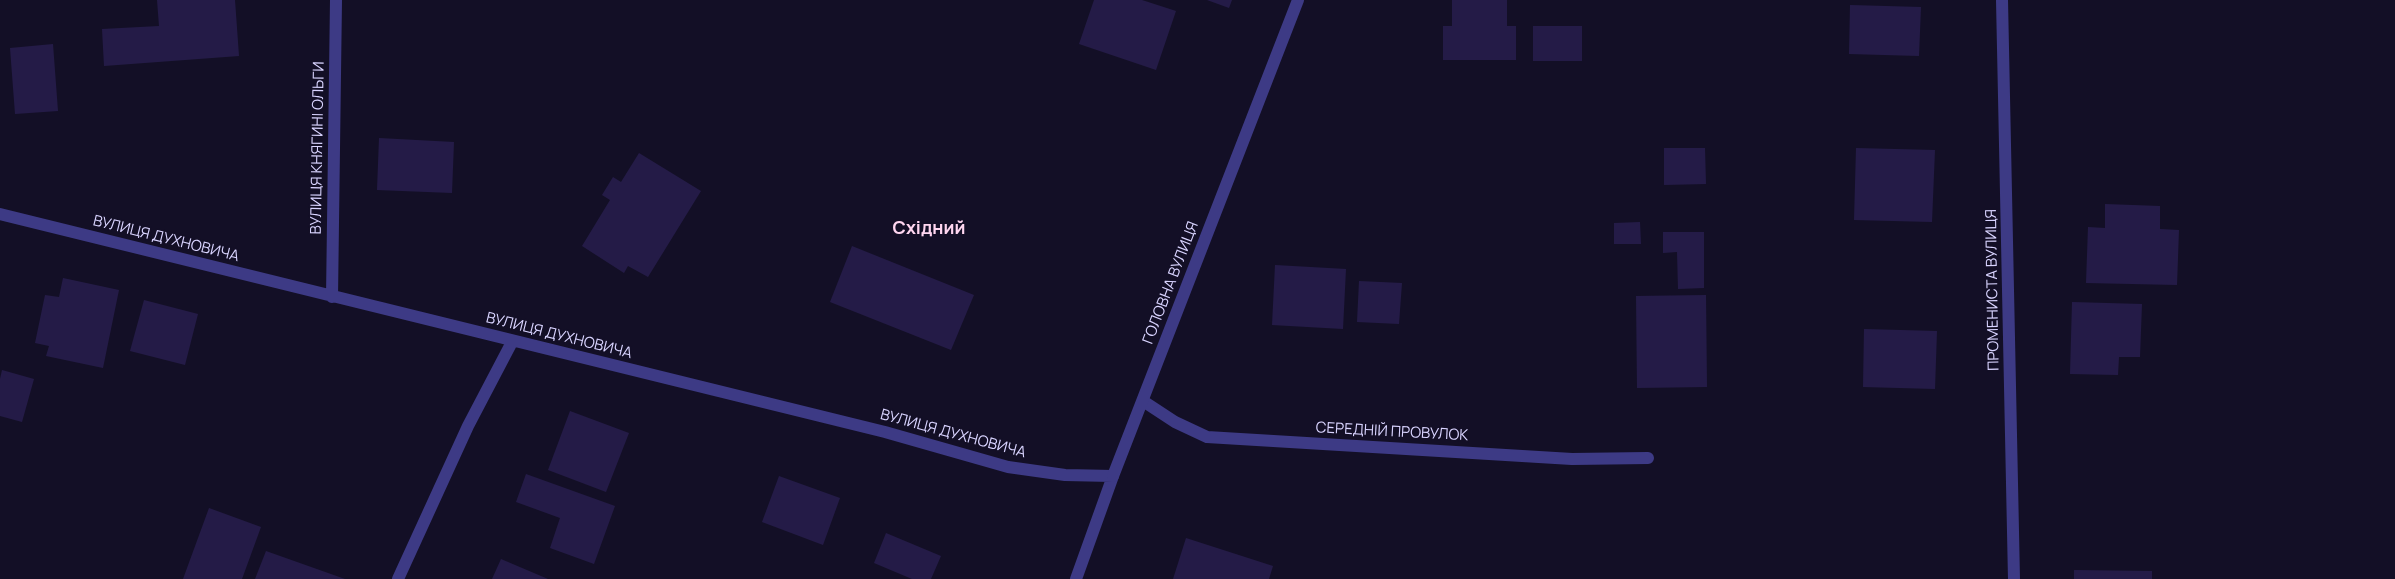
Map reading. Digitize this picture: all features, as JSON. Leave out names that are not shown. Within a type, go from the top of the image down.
[{"type":"street","name":"ВУЛИЦЯ КНЯГИНІ ОЛЬГИ","points":[[332,297],[336,0]]},
{"type":"street","name":"ГОЛОВНА ВУЛИЦЯ","points":[[1076,579],[1113,476],[1298,0]]},
{"type":"street","name":"ПРОМЕНИСТА ВУЛИЦЯ","points":[[2002,0],[2014,579]]},
{"type":"street","name":"ВУЛИЦЯ ДУХНОВИЧА","points":[[0,214],[512,342],[885,432],[1008,468],[1065,475],[1113,476]]},
{"type":"street","points":[[398,579],[468,426],[512,342]]},
{"type":"street","name":"СЕРЕДНІЙ ПРОВУЛОК","points":[[1143,401],[1175,422],[1207,437],[1572,459],[1648,458]]},
{"type":"building","points":[[157,0],[235,0],[239,56],[104,66],[102,29],[159,26]]},
{"type":"building","points":[[1094,0],[1142,0],[1176,11],[1156,70],[1079,44]]},
{"type":"building","points":[[1207,0],[1232,0],[1229,8]]},
{"type":"building","points":[[1452,0],[1507,0],[1507,26],[1516,26],[1516,60],[1443,60],[1443,26],[1452,26]]},
{"type":"building","points":[[1850,5],[1921,7],[1919,56],[1849,54]]},
{"type":"building","points":[[1533,26],[1582,26],[1582,61],[1533,61]]},
{"type":"building","points":[[53,44],[58,111],[15,114],[10,48]]},
{"type":"building","points":[[379,138],[454,142],[452,193],[377,190]]},
{"type":"building","points":[[1664,148],[1705,148],[1706,184],[1664,185]]},
{"type":"building","points":[[1856,148],[1935,150],[1932,222],[1854,220]]},
{"type":"building","points":[[639,153],[701,191],[648,277],[628,266],[624,273],[582,246],[610,200],[602,195],[613,177],[621,182]]},
{"type":"building","points":[[2105,204],[2160,206],[2160,229],[2179,230],[2177,285],[2086,283],[2088,227],[2105,228]]},
{"type":"building","points":[[1640,222],[1641,244],[1614,244],[1614,223]]},
{"type":"building","points":[[1663,232],[1704,232],[1704,288],[1678,289],[1677,252],[1663,253]]},
{"type":"building","points":[[852,246],[974,295],[951,350],[830,302]]},
{"type":"building","points":[[1275,265],[1346,269],[1343,329],[1272,325]]},
{"type":"building","points":[[63,278],[119,290],[103,368],[46,356],[49,346],[35,343],[45,295],[59,297]]},
{"type":"building","points":[[1359,281],[1402,283],[1399,324],[1357,322]]},
{"type":"building","points":[[1706,295],[1707,387],[1637,388],[1636,296]]},
{"type":"building","points":[[144,300],[198,314],[185,365],[130,351]]},
{"type":"building","points":[[2072,302],[2142,304],[2140,357],[2119,357],[2118,375],[2070,374]]},
{"type":"building","points":[[1864,329],[1937,331],[1935,389],[1863,387]]},
{"type":"building","points":[[2,370],[34,379],[22,422],[0,416],[0,379]]},
{"type":"building","points":[[570,411],[629,433],[606,492],[548,470]]},
{"type":"building","points":[[526,474],[615,506],[594,564],[550,548],[560,518],[516,502]]},
{"type":"building","points":[[779,476],[840,498],[823,545],[762,522]]},
{"type":"building","points":[[209,508],[261,527],[242,579],[183,579]]},
{"type":"building","points":[[886,533],[941,556],[931,579],[912,579],[874,563]]},
{"type":"building","points":[[1186,538],[1273,566],[1269,579],[1173,579]]},
{"type":"building","points":[[266,551],[345,579],[255,579]]},
{"type":"building","points":[[501,559],[548,579],[492,579]]},
{"type":"building","points":[[2074,570],[2152,571],[2152,579],[2074,579]]},
{"type":"district","name":"Східний","points":[[929,229]]}]
